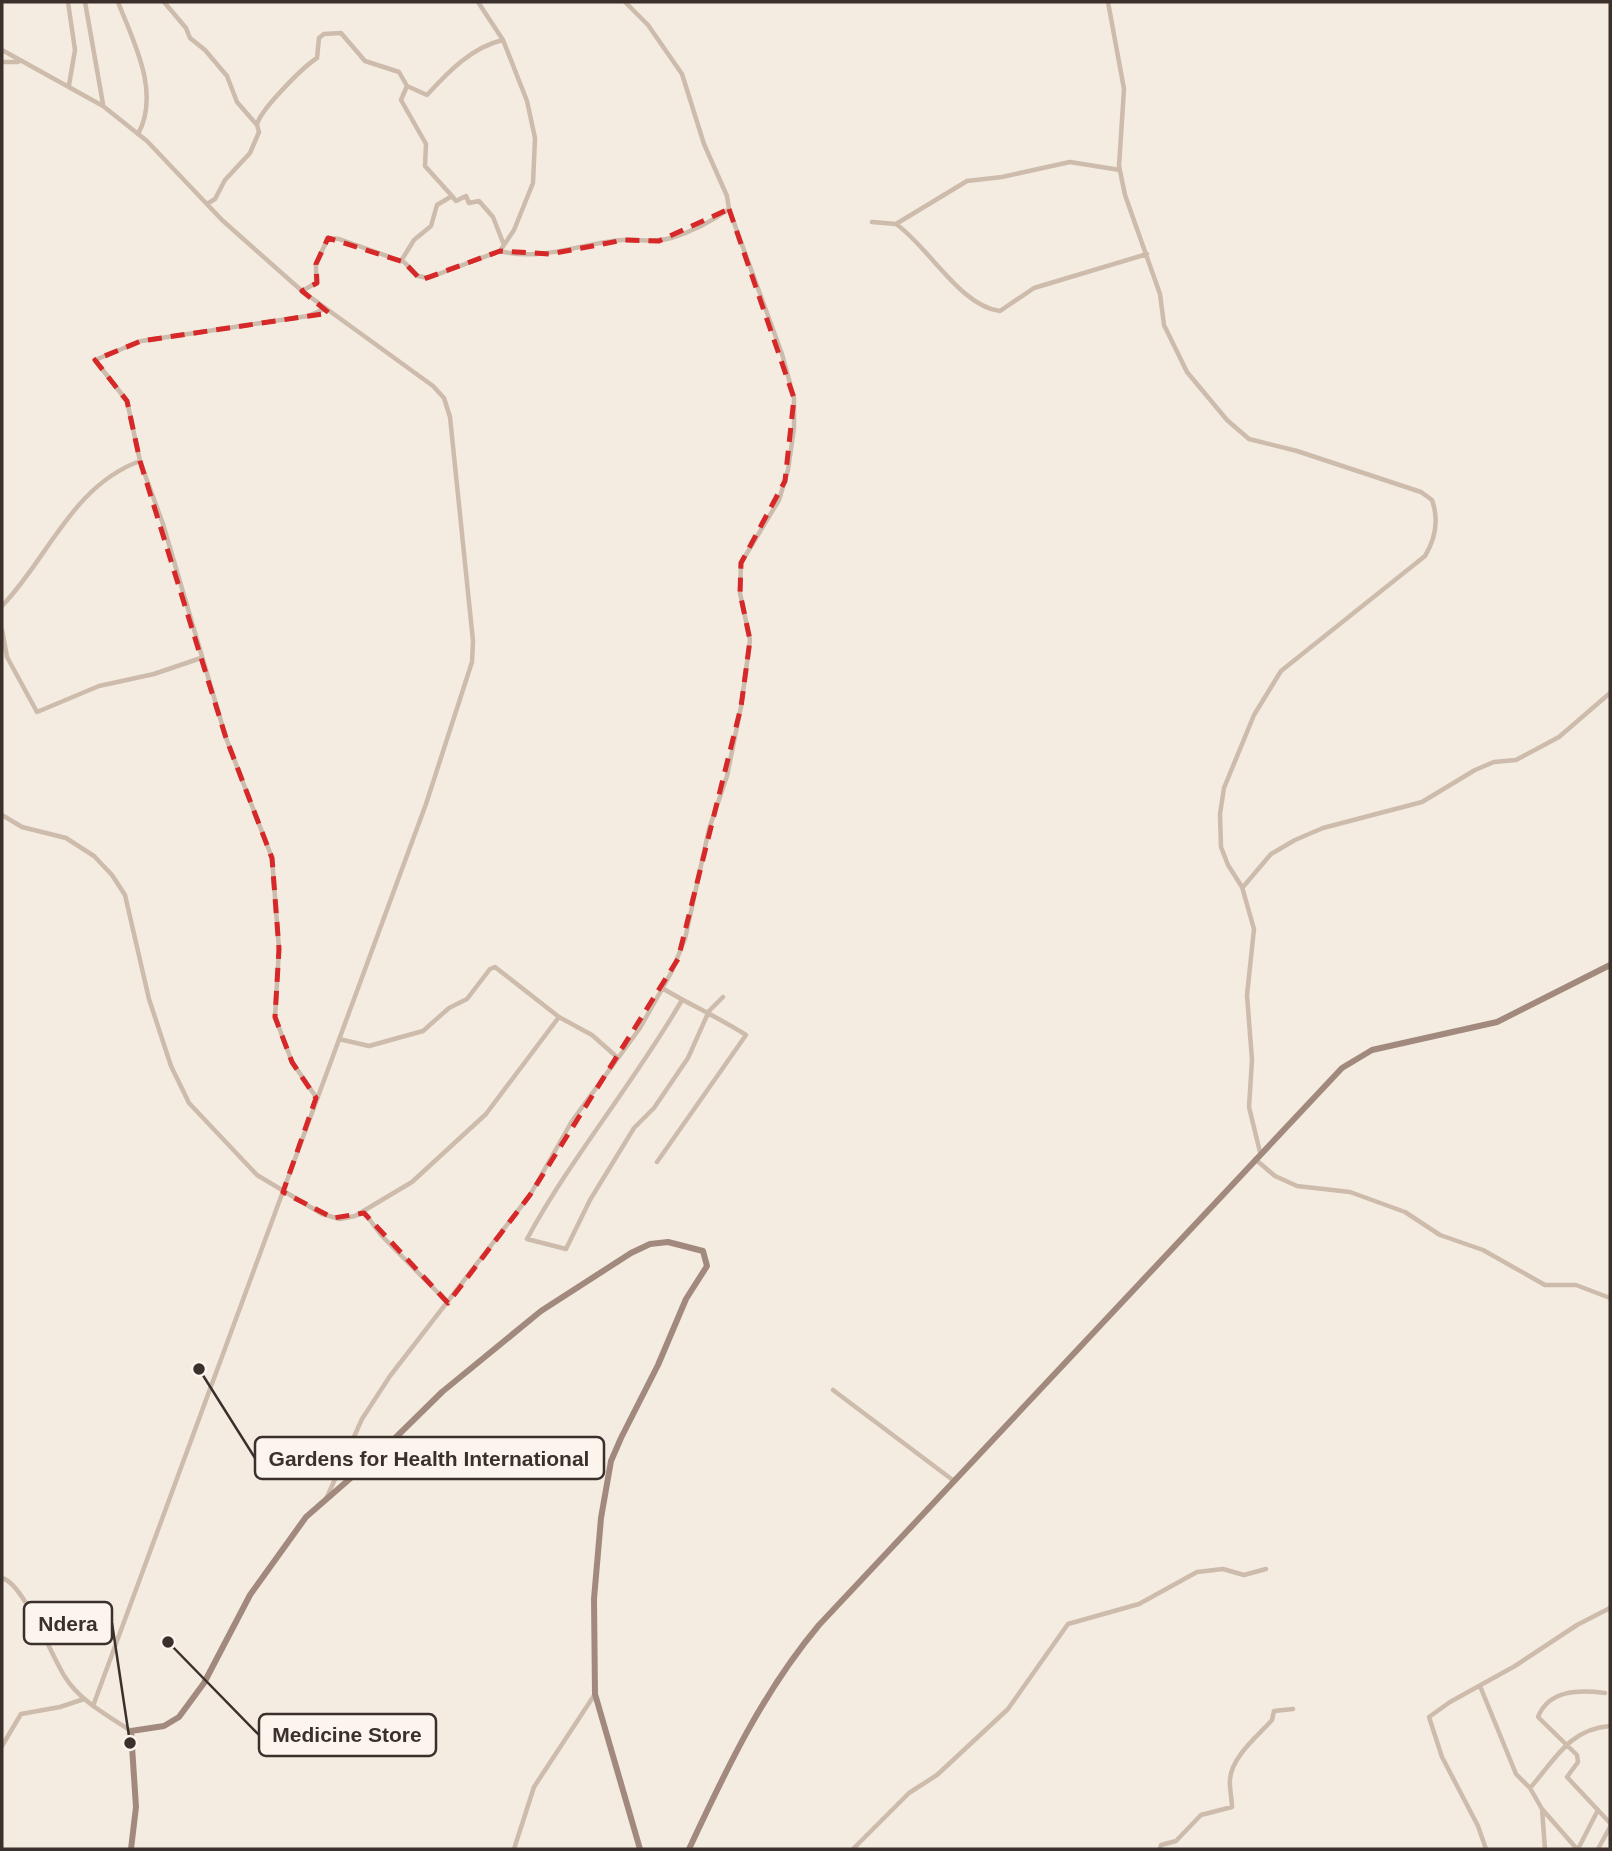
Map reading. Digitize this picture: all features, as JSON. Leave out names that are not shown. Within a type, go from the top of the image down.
[{"type":"main road","points":[[689,1849],[731,1758],[789,1662],[819,1625],[1260,1152],[1342,1068],[1371,1050],[1497,1022],[1610,965]]},
{"type":"main road","points":[[131,1849],[136,1807],[131,1731],[164,1726],[179,1717],[189,1705],[204,1683],[250,1595],[306,1517],[384,1449],[442,1392],[572,1289],[650,1244],[668,1242],[703,1251],[706,1257],[704,1275],[686,1299],[611,1461],[596,1566],[595,1694],[640,1849]]},
{"type":"street","points":[[68,2],[75,50],[69,85]]},
{"type":"street","points":[[85,2],[103,106]]},
{"type":"street","points":[[118,2],[143,68],[145,108],[138,134]]},
{"type":"street","points":[[164,2],[186,28],[190,38],[205,50],[227,76],[237,102],[257,125]]},
{"type":"street","points":[[478,2],[503,40],[520,78],[535,138],[533,183],[514,230],[502,248]]},
{"type":"street","points":[[327,1497],[362,1419],[390,1376],[522,1207],[572,1121],[618,1058],[662,988],[685,939],[707,837],[727,776],[737,732],[750,640],[740,593],[741,563],[779,499],[788,470],[794,428],[794,398],[782,354],[729,209],[727,196],[704,144],[682,74],[648,25],[625,2]]},
{"type":"street","points":[[1108,2],[1124,89],[1120,170],[1129,209],[1160,294],[1164,326],[1187,372],[1238,431],[1261,444],[1297,451],[1421,492],[1432,500],[1436,515],[1434,537],[1425,556],[1291,662],[1260,703],[1233,761],[1220,814],[1223,855],[1242,887],[1255,937],[1247,995],[1252,1060],[1249,1107],[1260,1152]]},
{"type":"street","points":[[207,204],[218,195],[225,180],[250,153],[258,137],[259,116],[273,105],[298,71],[317,58],[319,38],[324,34],[336,32],[345,36],[351,49],[365,61],[399,72],[407,86],[427,95],[447,73],[477,51],[503,40]]},
{"type":"street","points":[[2,50],[19,62],[69,85],[103,106],[138,134],[207,204],[302,291],[433,386],[444,398],[450,416],[473,641],[472,662],[456,714],[340,1039],[93,1706]]},
{"type":"street","points":[[2,62],[19,62]]},
{"type":"street","points":[[407,86],[401,100],[426,144],[425,166],[456,201],[466,196],[469,203],[479,201],[493,217],[502,248]]},
{"type":"street","points":[[896,224],[953,187],[970,180],[1002,177],[1070,162],[1120,170]]},
{"type":"street","points":[[401,261],[414,240],[431,226],[437,205],[452,196]]},
{"type":"street","points":[[302,291],[316,283],[316,264],[328,238],[339,239],[401,261],[422,278],[428,278],[502,248],[551,254],[617,241],[660,241],[687,232],[729,209]]},
{"type":"street","points":[[872,222],[896,224],[930,255],[961,290],[990,309],[1000,311],[1034,288],[1147,254]]},
{"type":"street","points":[[316,1098],[292,1062],[275,1017],[279,949],[272,858],[243,789],[201,658],[163,524],[140,461],[127,401],[94,360],[141,341],[309,316],[325,309]]},
{"type":"street","points":[[2,606],[84,497],[108,477],[140,461]]},
{"type":"street","points":[[2,630],[7,657],[37,712],[99,686],[154,674],[201,658]]},
{"type":"street","points":[[1242,887],[1270,854],[1295,840],[1323,828],[1422,802],[1475,770],[1494,762],[1516,760],[1559,737],[1610,693]]},
{"type":"street","points":[[2,815],[22,827],[66,838],[94,856],[112,875],[125,895],[141,972],[171,1066],[184,1095],[242,1162],[283,1192],[333,1217],[348,1218],[364,1212],[412,1182],[478,1122],[559,1017]]},
{"type":"street","points":[[340,1039],[369,1046],[423,1031],[449,1008],[467,999],[490,969],[495,967],[559,1017],[592,1035],[618,1058]]},
{"type":"street","points":[[657,1163],[746,1035],[709,1011],[662,988]]},
{"type":"street","points":[[682,1000],[644,1062],[579,1152],[527,1240],[566,1249],[590,1200],[634,1128],[654,1108],[688,1058],[709,1011],[723,997]]},
{"type":"street","points":[[1254,1159],[1275,1176],[1297,1186],[1350,1192],[1405,1212],[1440,1235],[1483,1250],[1545,1285],[1576,1285],[1610,1298]]},
{"type":"street","points":[[364,1212],[381,1235],[447,1303]]},
{"type":"street","points":[[833,1390],[955,1481]]},
{"type":"street","points":[[853,1849],[909,1793],[937,1776],[1008,1709],[1068,1624],[1078,1618],[1103,1615],[1139,1604],[1197,1572],[1223,1569],[1244,1575],[1266,1569]]},
{"type":"street","points":[[2,1578],[16,1589],[66,1680],[84,1699],[131,1731]]},
{"type":"street","points":[[1486,1849],[1478,1826],[1442,1757],[1429,1717],[1577,1625],[1610,1608]]},
{"type":"street","points":[[1480,1686],[1516,1774],[1530,1788],[1542,1809],[1578,1849],[1598,1810]]},
{"type":"street","points":[[1598,1849],[1610,1825],[1567,1777],[1578,1758],[1538,1717],[1543,1707],[1566,1693],[1605,1693]]},
{"type":"street","points":[[514,1849],[534,1787],[595,1694]]},
{"type":"street","points":[[2,1746],[20,1714],[60,1707],[84,1699]]},
{"type":"street","points":[[1160,1849],[1161,1845],[1176,1841],[1199,1816],[1232,1807],[1230,1779],[1236,1764],[1256,1735],[1272,1720],[1274,1711],[1293,1709]]},
{"type":"street","points":[[1530,1788],[1566,1744],[1589,1729],[1610,1726]]},
{"type":"street","points":[[1542,1809],[1545,1849]]},
{"type":"highlighted area","points":[[729,209],[794,398],[785,481],[741,563],[740,593],[750,640],[741,707],[678,959],[530,1195],[448,1303],[364,1213],[333,1218],[283,1192],[316,1098],[292,1062],[275,1017],[279,949],[272,858],[226,738],[140,461],[127,401],[95,360],[141,341],[329,313],[302,291],[317,283],[316,264],[328,238],[404,262],[421,280],[500,251],[550,254],[624,240],[659,241]]},
{"type":"place","name":"Gardens for Health International","points":[[199,1369]]},
{"type":"place","name":"Medicine Store","points":[[168,1642]]},
{"type":"place","name":"Ndera","points":[[130,1743]]}]
